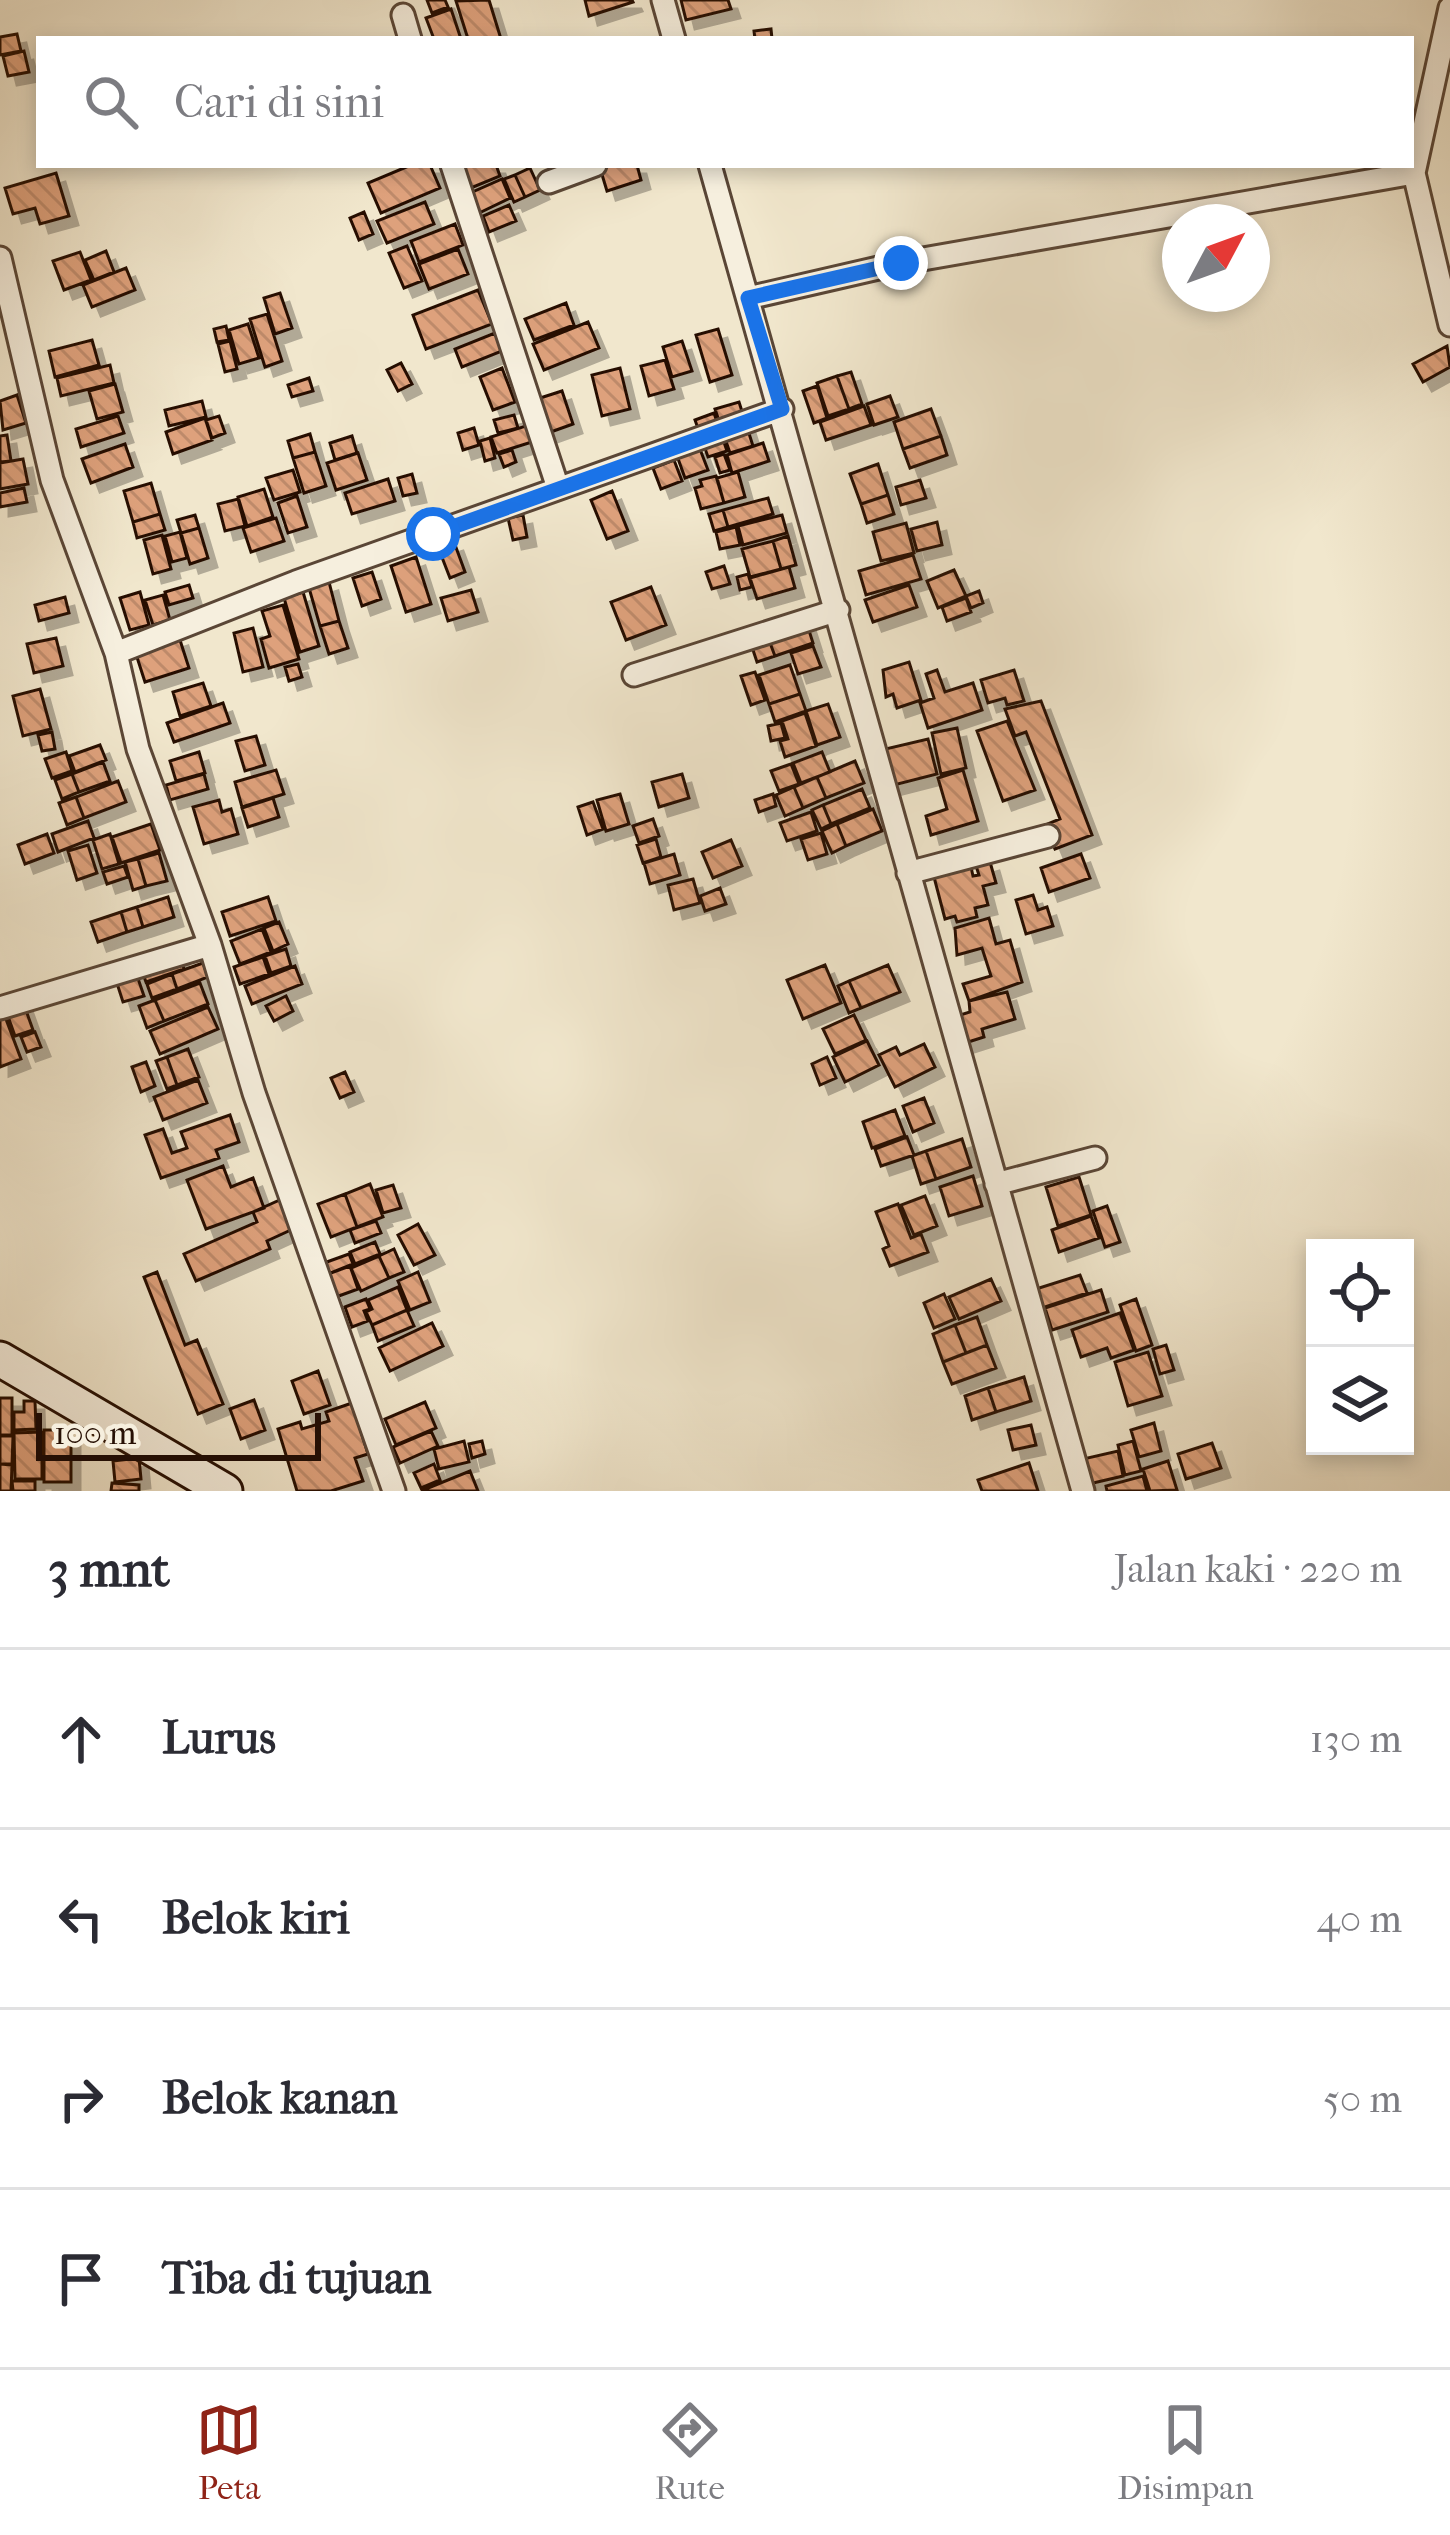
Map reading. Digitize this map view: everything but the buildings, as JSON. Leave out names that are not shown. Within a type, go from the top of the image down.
[{"type":"main road","points":[[0,1359],[225,1491]]},
{"type":"street","points":[[663,0],[673,36]]},
{"type":"street","points":[[1414,140],[1450,8]]},
{"type":"street","points":[[403,15],[409,36]]},
{"type":"street","points":[[453,168],[559,488]]},
{"type":"street","points":[[549,182],[587,168]]},
{"type":"street","points":[[711,168],[1083,1491]]},
{"type":"street","points":[[1406,168],[1450,325]]},
{"type":"street","points":[[748,298],[901,263],[1405,173]]},
{"type":"street","points":[[0,258],[8,322],[52,480],[116,653],[138,749],[210,945],[254,1093],[394,1491]]},
{"type":"street","points":[[116,653],[296,582],[782,409]]},
{"type":"street","points":[[634,675],[838,610]]},
{"type":"street","points":[[908,873],[1048,836]]},
{"type":"street","points":[[0,1008],[210,945]]},
{"type":"street","points":[[996,1184],[1095,1158]]},
{"type":"route","points":[[433,534],[782,409],[748,298],[901,263]]}]
